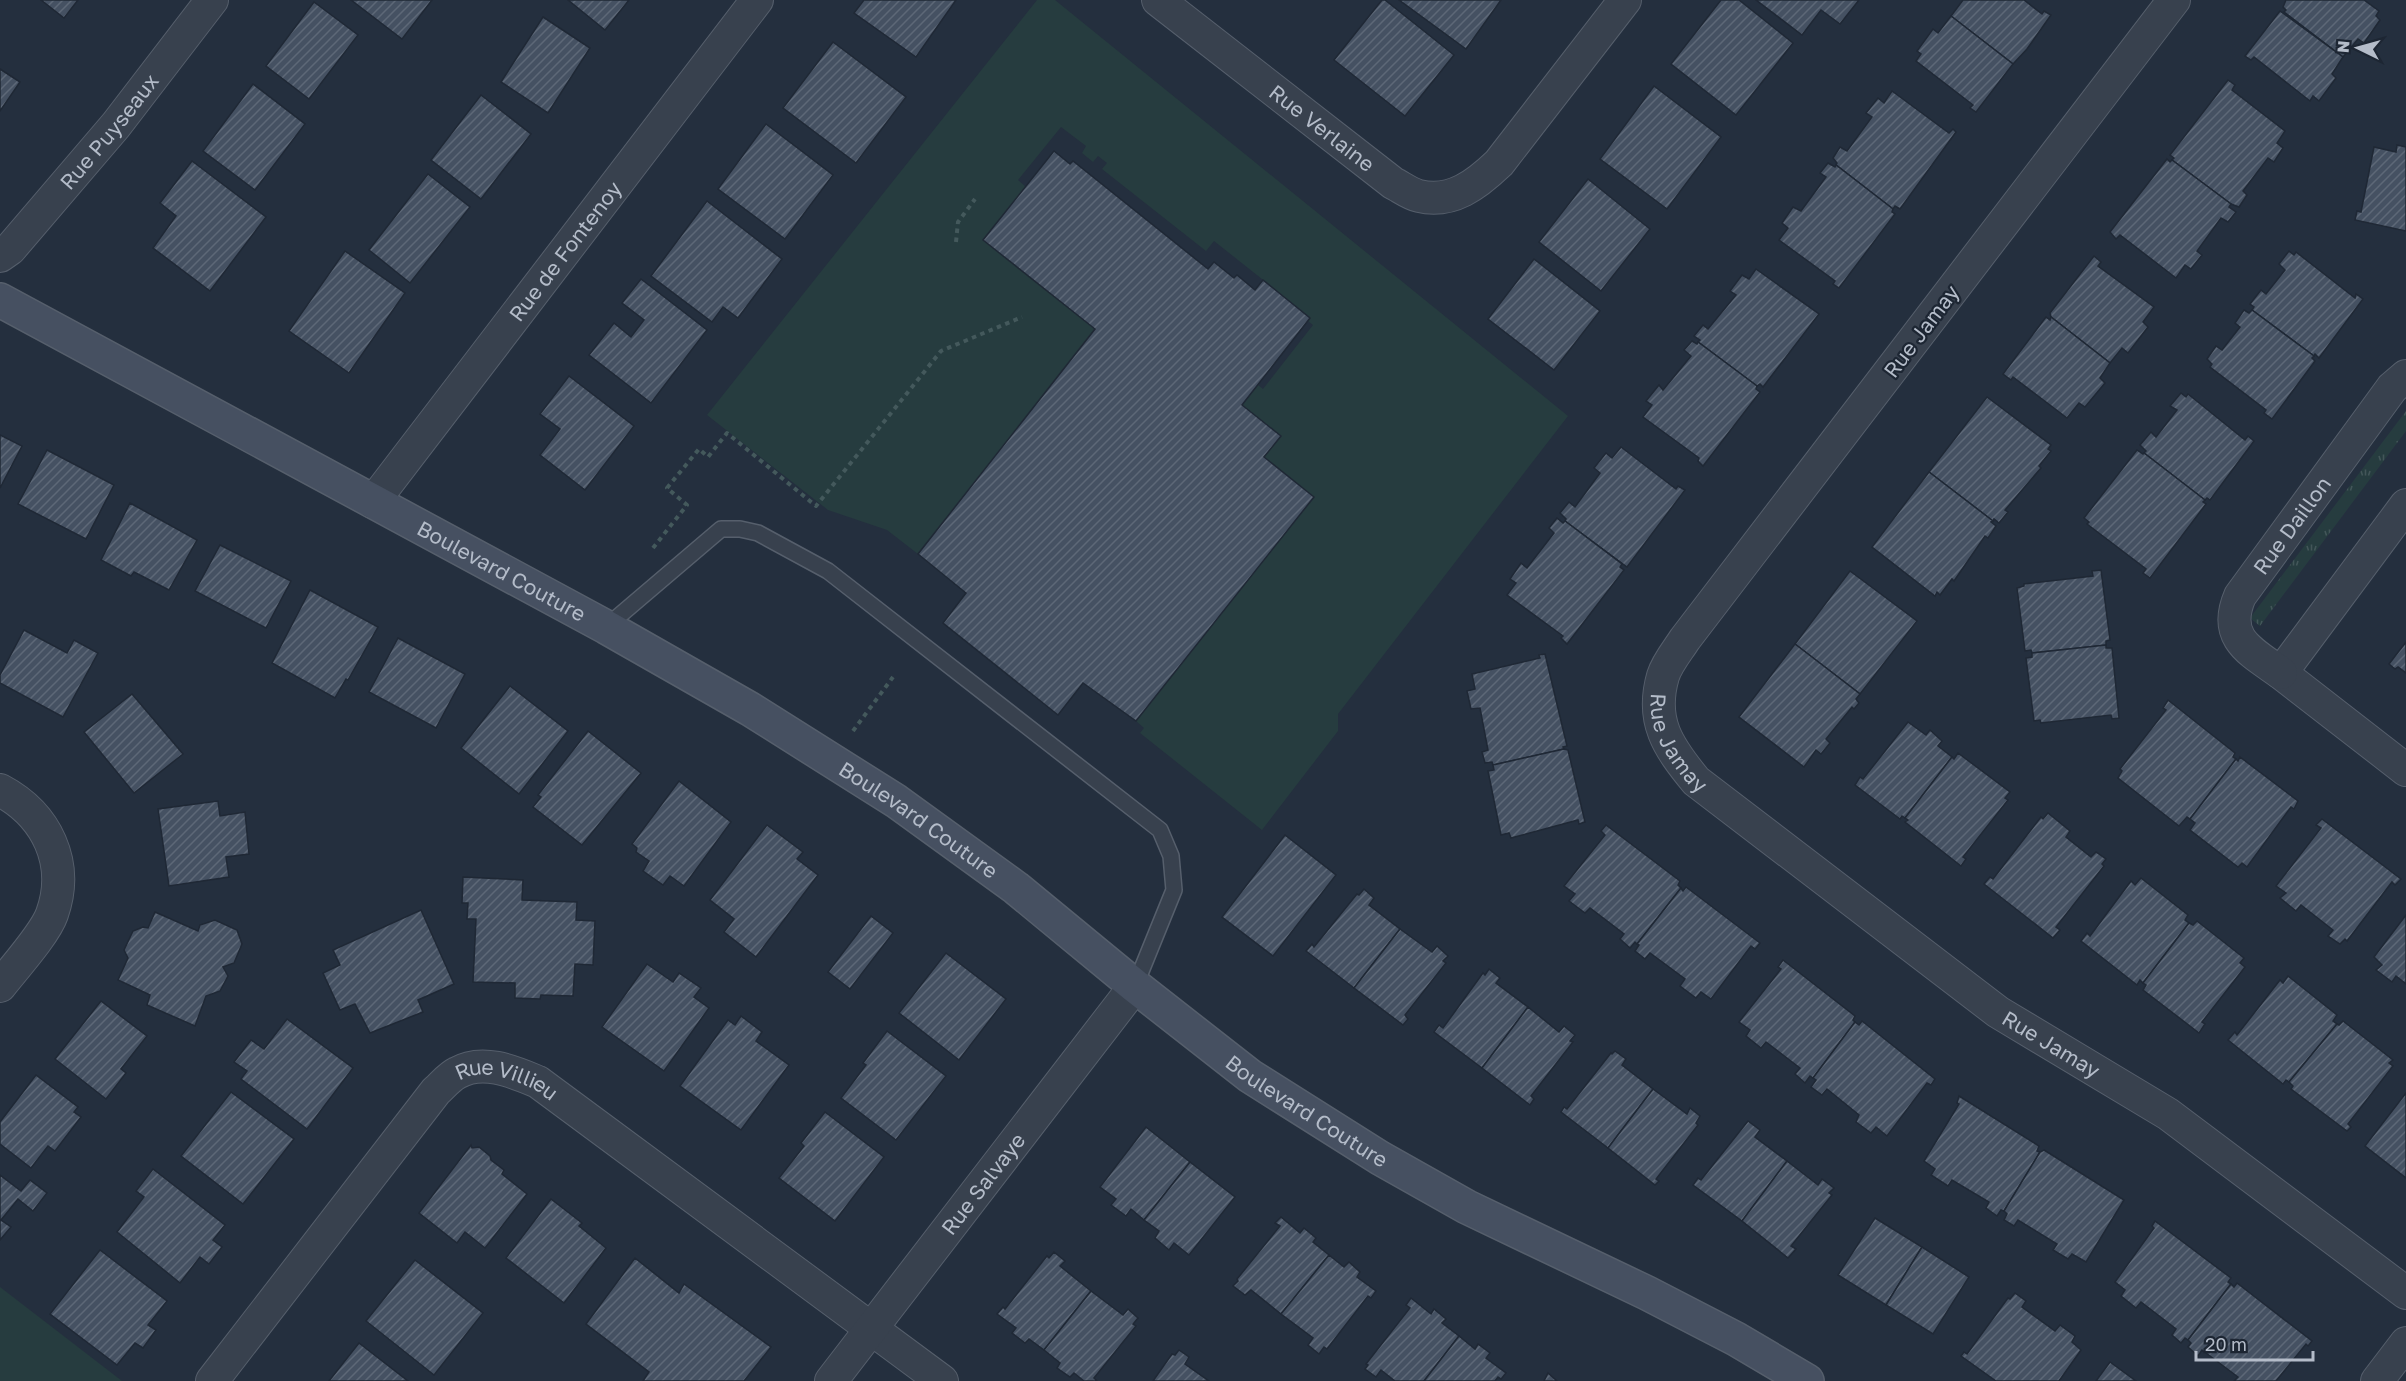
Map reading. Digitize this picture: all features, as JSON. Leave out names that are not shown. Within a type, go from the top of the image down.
[{"type":"street","name":"Rue Puyseaux","points":[[0,256],[10,249],[116,125],[212,0]]},
{"type":"street","name":"Rue de Fontenoy","points":[[373,502],[757,0]]},
{"type":"street","name":"Rue Verlaine","points":[[1158,0],[1393,183],[1419,196],[1448,197],[1476,184],[1499,163],[1625,0]]},
{"type":"street","name":"Rue Jamay","points":[[2174,0],[1684,639],[1663,674],[1657,712],[1671,750],[1696,781],[1998,1012],[2168,1114],[2406,1293]]},
{"type":"street","name":"Boulevard Couture","points":[[0,300],[606,627],[750,709],[896,801],[1016,888],[1251,1076],[1380,1158],[1467,1207],[1647,1293],[1736,1339],[1807,1381]]},
{"type":"street","name":"Rue Daillon","points":[[2406,376],[2392,388],[2240,596],[2234,610],[2233,626],[2239,639],[2250,651],[2406,770]]},
{"type":"street","points":[[2281,673],[2406,505]]},
{"type":"street","points":[[0,790],[16,798],[46,831],[60,875],[51,915],[0,986]]},
{"type":"street","name":"Rue Salvaye","points":[[831,1381],[1136,986]]},
{"type":"street","name":"Rue Villieu","points":[[212,1381],[436,1091],[458,1072],[486,1066],[512,1071],[538,1082],[942,1381]]},
{"type":"street","points":[[2377,1381],[2406,1343]]},
{"type":"lane","points":[[606,627],[721,530],[741,529],[758,533],[828,571],[1160,830],[1172,856],[1174,890],[1136,986]]},
{"type":"path","points":[[956,242],[958,222],[975,199]]},
{"type":"path","points":[[651,550],[687,505],[667,488],[699,450],[708,457],[727,433],[816,506],[941,351],[1022,317]]},
{"type":"path","points":[[831,760],[893,677]]},
{"type":"green space","points":[[1037,0],[1055,0],[1568,416],[1338,714],[1338,731],[1262,830],[1140,733],[1144,728],[1136,721],[1314,497],[1264,457],[1281,436],[1242,405],[1258,385],[1263,389],[1313,325],[1308,321],[1310,317],[1214,241],[1206,251],[1102,169],[1107,163],[1098,156],[1093,162],[1082,153],[1086,146],[1061,127],[1018,180],[1026,187],[983,240],[1095,329],[918,554],[887,530],[828,510],[707,415]]},
{"type":"green space","points":[[2406,411],[2406,431],[2260,626],[2250,618]]},
{"type":"green space","points":[[0,1287],[122,1381],[0,1381]]},
{"type":"building","points":[[41,0],[78,0],[64,18]]},
{"type":"building","points":[[351,0],[432,0],[402,39]]},
{"type":"building","points":[[568,0],[629,0],[605,30]]},
{"type":"building","points":[[864,0],[956,0],[916,57],[854,13]]},
{"type":"building","points":[[1382,0],[1385,0],[1454,55],[1405,116],[1334,60]]},
{"type":"building","points":[[1399,0],[1501,0],[1466,49]]},
{"type":"building","points":[[1721,0],[1739,0],[1793,43],[1736,115],[1671,64]]},
{"type":"building","points":[[1756,0],[1859,0],[1840,24],[1821,10],[1802,35]]},
{"type":"building","points":[[1963,0],[2024,0],[2042,14],[2044,11],[2051,15],[2027,49],[2013,64],[1951,16]]},
{"type":"building","points":[[2286,0],[2364,0],[2379,11],[2376,16],[2380,20],[2364,43],[2358,39],[2343,57],[2284,12],[2286,10],[2283,7]]},
{"type":"building","points":[[314,2],[358,35],[309,99],[266,66]]},
{"type":"building","points":[[2280,11],[2343,57],[2332,74],[2336,78],[2319,101],[2313,96],[2310,101],[2254,57],[2251,60],[2245,56]]},
{"type":"building","points":[[1951,16],[2013,64],[1976,112],[1970,108],[1973,105],[1916,61],[1921,54],[1917,51],[1933,29],[1938,33]]},
{"type":"building","points":[[543,17],[590,48],[548,113],[501,82]]},
{"type":"building","points":[[833,42],[906,97],[856,163],[783,108]]},
{"type":"building","points":[[0,69],[20,82],[0,111]]},
{"type":"building","points":[[2228,80],[2235,85],[2232,90],[2285,131],[2277,143],[2283,148],[2274,162],[2268,158],[2243,191],[2247,195],[2239,207],[2231,204],[2172,160],[2174,158],[2170,155]]},
{"type":"building","points":[[253,84],[305,124],[255,190],[203,151]]},
{"type":"building","points":[[1654,86],[1721,137],[1667,209],[1600,159]]},
{"type":"building","points":[[1892,91],[1949,133],[1953,129],[1956,132],[1900,209],[1895,206],[1893,209],[1836,165],[1833,158],[1840,147],[1847,151],[1872,117],[1866,113],[1878,98],[1884,103]]},
{"type":"building","points":[[481,95],[531,134],[481,199],[431,160]]},
{"type":"building","points":[[766,124],[833,175],[785,239],[718,189]]},
{"type":"building","points":[[2397,145],[2406,147],[2406,231],[2355,220],[2357,211],[2361,212],[2374,147],[2396,152]]},
{"type":"building","points":[[1054,151],[1070,164],[1073,161],[1208,269],[1214,262],[1234,278],[1237,275],[1255,290],[1263,280],[1310,318],[1242,405],[1281,436],[1264,457],[1314,497],[1136,721],[1083,683],[1058,715],[943,623],[966,593],[918,554],[1095,329],[983,240]]},
{"type":"building","points":[[2167,159],[2170,162],[2172,160],[2231,204],[2229,207],[2236,212],[2228,222],[2221,218],[2197,251],[2202,255],[2191,269],[2185,265],[2176,278],[2120,235],[2116,239],[2110,232]]},
{"type":"building","points":[[192,161],[266,217],[210,291],[153,248],[176,216],[160,203]]},
{"type":"building","points":[[1828,163],[1835,167],[1836,165],[1893,209],[1892,212],[1895,214],[1839,288],[1833,284],[1835,281],[1779,240],[1788,228],[1782,223],[1793,207],[1801,211],[1826,177],[1820,173]]},
{"type":"building","points":[[428,174],[470,207],[410,283],[369,250]]},
{"type":"building","points":[[1588,179],[1650,229],[1601,291],[1539,242]]},
{"type":"building","points":[[707,201],[782,259],[738,318],[723,307],[712,322],[651,276]]},
{"type":"building","points":[[345,251],[405,293],[349,373],[289,331]]},
{"type":"building","points":[[2289,251],[2294,255],[2296,252],[2355,298],[2356,294],[2363,299],[2319,358],[2252,310],[2254,307],[2250,304],[2261,290],[2266,294],[2285,270],[2279,264]]},
{"type":"building","points":[[2094,256],[2101,262],[2098,266],[2154,307],[2143,322],[2148,327],[2128,353],[2122,348],[2110,363],[2051,317],[2050,313]]},
{"type":"building","points":[[1534,259],[1600,311],[1554,370],[1488,319]]},
{"type":"building","points":[[1756,269],[1819,314],[1763,387],[1760,384],[1757,386],[1698,342],[1700,340],[1694,336],[1703,325],[1708,329],[1736,295],[1730,291],[1742,275],[1749,279]]},
{"type":"building","points":[[641,279],[707,330],[651,403],[589,355],[614,323],[631,337],[644,320],[622,303]]},
{"type":"building","points":[[2244,310],[2249,313],[2252,310],[2314,356],[2312,358],[2315,361],[2272,419],[2264,413],[2266,410],[2210,367],[2212,364],[2207,359],[2216,346],[2222,350],[2240,327],[2235,323]]},
{"type":"building","points":[[2046,317],[2050,320],[2051,317],[2110,363],[2100,378],[2105,383],[2085,407],[2079,403],[2067,418],[2013,377],[2011,380],[2003,374]]},
{"type":"building","points":[[1692,341],[1697,344],[1698,342],[1757,386],[1756,389],[1760,392],[1703,466],[1698,461],[1699,458],[1643,417],[1652,405],[1646,401],[1659,385],[1663,390],[1691,356],[1684,350]]},
{"type":"building","points":[[569,376],[634,426],[585,490],[540,455],[560,429],[540,414]]},
{"type":"building","points":[[2181,393],[2186,397],[2188,394],[2245,440],[2248,436],[2254,441],[2210,500],[2207,498],[2205,500],[2144,453],[2146,451],[2140,445],[2151,432],[2156,437],[2177,410],[2170,406]]},
{"type":"building","points":[[1987,397],[2051,445],[2048,449],[2051,451],[2039,466],[2041,468],[2005,510],[2008,512],[1999,523],[1994,519],[1993,521],[1929,472]]},
{"type":"building","points":[[0,435],[22,446],[0,488]]},
{"type":"building","points":[[1621,447],[1676,489],[1678,486],[1685,490],[1627,567],[1565,521],[1566,519],[1560,513],[1569,502],[1575,507],[1600,473],[1594,468],[1606,453],[1612,458]]},
{"type":"building","points":[[47,450],[114,485],[86,539],[18,504]]},
{"type":"building","points":[[2137,450],[2205,500],[2203,502],[2206,504],[2150,578],[2143,573],[2146,569],[2087,524],[2089,522],[2084,518]]},
{"type":"building","points":[[1929,472],[1993,521],[1991,522],[1996,526],[1988,538],[1985,536],[1954,581],[1952,579],[1940,595],[1937,592],[1935,596],[1872,547]]},
{"type":"building","points":[[130,503],[197,540],[169,590],[134,572],[131,576],[101,560]]},
{"type":"building","points":[[1557,518],[1563,523],[1565,521],[1622,564],[1620,567],[1624,570],[1567,644],[1561,638],[1563,636],[1507,595],[1516,583],[1510,579],[1521,563],[1527,568],[1554,533],[1549,528]]},
{"type":"building","points":[[220,545],[291,581],[266,628],[195,591]]},
{"type":"building","points":[[2101,570],[2110,640],[2106,641],[2106,645],[2032,653],[2031,650],[2025,651],[2017,588],[2024,584],[2093,576],[2092,571]]},
{"type":"building","points":[[1850,571],[1917,621],[1860,694],[1795,644]]},
{"type":"building","points":[[310,590],[378,627],[335,698],[272,663]]},
{"type":"building","points":[[24,630],[67,653],[74,640],[98,653],[63,717],[0,683],[0,675]]},
{"type":"building","points":[[398,638],[465,674],[436,728],[369,692]]},
{"type":"building","points":[[2406,642],[2406,673],[2389,664]]},
{"type":"building","points":[[1795,644],[1860,694],[1856,699],[1859,703],[1854,709],[1852,707],[1826,739],[1830,743],[1821,754],[1816,750],[1804,767],[1739,717]]},
{"type":"building","points":[[2106,645],[2106,648],[2112,648],[2119,718],[2112,719],[2111,715],[2041,723],[2040,720],[2034,721],[2026,658],[2032,657],[2032,653]]},
{"type":"building","points":[[1545,654],[1567,746],[1563,747],[1564,749],[1493,765],[1492,762],[1485,763],[1482,752],[1488,750],[1480,708],[1471,709],[1467,691],[1475,689],[1472,674],[1540,658],[1539,655]]},
{"type":"building","points":[[510,686],[568,731],[519,794],[461,748]]},
{"type":"building","points":[[132,694],[183,754],[134,793],[84,732]]},
{"type":"building","points":[[2168,700],[2235,753],[2233,757],[2236,759],[2190,819],[2187,817],[2179,826],[2118,778],[2122,771],[2120,769],[2166,710],[2163,708]]},
{"type":"building","points":[[1908,722],[1926,735],[1930,730],[1942,741],[1938,746],[1952,757],[1905,818],[1902,816],[1900,819],[1855,785],[1860,777],[1863,779]]},
{"type":"building","points":[[588,731],[641,773],[582,845],[533,807],[541,797],[538,795]]},
{"type":"building","points":[[1568,750],[1585,822],[1579,824],[1578,820],[1511,838],[1509,833],[1501,835],[1488,771],[1494,770],[1493,765]]},
{"type":"building","points":[[1958,753],[2010,792],[2005,798],[2008,800],[1963,857],[1966,859],[1961,866],[1905,822],[1908,820],[1905,818],[1952,757],[1954,759]]},
{"type":"building","points":[[2240,757],[2298,801],[2294,809],[2291,807],[2247,867],[2242,863],[2238,867],[2190,830],[2195,823],[2190,819],[2236,759],[2238,761]]},
{"type":"building","points":[[679,781],[731,822],[684,886],[670,876],[663,885],[643,871],[649,861],[636,852],[637,848],[632,844]]},
{"type":"building","points":[[218,801],[220,816],[245,812],[249,854],[226,857],[229,877],[169,886],[158,809]]},
{"type":"building","points":[[2048,813],[2070,831],[2066,837],[2091,857],[2096,852],[2106,859],[2102,864],[2104,866],[2056,927],[2060,930],[2053,938],[1984,884],[1990,877],[1993,879],[2041,817],[2043,819]]},
{"type":"building","points":[[2322,819],[2401,879],[2395,885],[2392,882],[2347,941],[2345,939],[2340,944],[2328,936],[2333,930],[2301,905],[2296,911],[2280,898],[2286,893],[2276,886],[2321,828],[2316,825]]},
{"type":"building","points":[[767,825],[803,852],[797,859],[818,875],[756,957],[724,932],[734,919],[710,900]]},
{"type":"building","points":[[1606,825],[1680,881],[1678,885],[1681,888],[1637,944],[1635,942],[1630,948],[1620,939],[1624,934],[1590,908],[1585,913],[1569,901],[1575,894],[1564,886],[1605,835],[1601,831]]},
{"type":"building","points":[[1285,835],[1336,875],[1273,956],[1222,917]]},
{"type":"building","points":[[463,877],[523,880],[522,900],[577,902],[576,920],[595,921],[593,965],[575,964],[573,996],[541,995],[540,999],[515,998],[515,983],[473,982],[476,919],[467,919],[468,903],[462,903]]},
{"type":"building","points":[[2141,878],[2188,915],[2185,920],[2189,923],[2143,983],[2140,980],[2137,985],[2081,941],[2087,933],[2090,936],[2131,881],[2135,885]]},
{"type":"building","points":[[1686,887],[1760,943],[1755,949],[1751,946],[1711,999],[1701,992],[1696,998],[1680,986],[1685,979],[1650,953],[1645,959],[1635,951],[1639,945],[1637,944],[1681,888],[1683,891]]},
{"type":"building","points":[[1364,889],[1374,898],[1369,905],[1400,929],[1354,988],[1306,951],[1312,944],[1314,947],[1357,894],[1359,895]]},
{"type":"building","points":[[421,910],[454,984],[418,1000],[423,1012],[370,1033],[355,1004],[340,1010],[323,973],[340,965],[333,950]]},
{"type":"building","points":[[155,912],[198,931],[200,925],[215,920],[237,930],[242,944],[234,963],[223,967],[228,976],[220,991],[206,996],[195,1026],[147,1005],[150,995],[118,980],[128,958],[124,950],[133,931],[143,927],[148,928]]},
{"type":"building","points":[[2406,915],[2406,984],[2396,976],[2392,982],[2376,970],[2382,965],[2374,957]]},
{"type":"building","points":[[871,916],[893,933],[850,989],[828,972]]},
{"type":"building","points":[[2197,921],[2244,958],[2240,963],[2245,967],[2202,1022],[2205,1024],[2199,1033],[2143,990],[2146,985],[2143,983],[2189,923],[2193,925]]},
{"type":"building","points":[[1400,929],[1432,952],[1437,946],[1448,956],[1443,961],[1446,963],[1405,1015],[1408,1019],[1403,1025],[1354,988]]},
{"type":"building","points":[[946,953],[1006,999],[959,1060],[899,1013]]},
{"type":"building","points":[[1783,960],[1855,1016],[1853,1020],[1855,1022],[1813,1078],[1810,1076],[1805,1083],[1795,1074],[1800,1068],[1766,1042],[1761,1048],[1746,1036],[1750,1030],[1739,1022],[1781,969],[1778,967]]},
{"type":"building","points":[[647,964],[673,982],[679,973],[701,988],[694,997],[709,1008],[664,1071],[602,1027]]},
{"type":"building","points":[[1489,969],[1500,978],[1496,983],[1528,1007],[1482,1068],[1434,1032],[1439,1025],[1443,1028],[1483,973],[1485,975]]},
{"type":"building","points":[[2288,976],[2337,1015],[2333,1021],[2337,1024],[2289,1082],[2286,1080],[2283,1084],[2228,1040],[2235,1032],[2237,1035],[2280,980],[2283,983]]},
{"type":"building","points":[[101,1001],[147,1036],[121,1069],[126,1073],[106,1099],[55,1059]]},
{"type":"building","points":[[1528,1007],[1559,1032],[1564,1026],[1575,1035],[1570,1041],[1573,1042],[1531,1096],[1534,1099],[1530,1105],[1482,1068]]},
{"type":"building","points":[[741,1016],[762,1032],[756,1041],[789,1065],[741,1130],[680,1086],[728,1020],[735,1025]]},
{"type":"building","points":[[287,1019],[353,1068],[307,1129],[241,1079],[247,1071],[234,1062],[251,1040],[264,1049]]},
{"type":"building","points":[[1862,1021],[1935,1079],[1931,1085],[1927,1083],[1887,1136],[1876,1127],[1871,1133],[1856,1122],[1859,1115],[1827,1089],[1822,1095],[1811,1087],[1816,1080],[1813,1078],[1855,1022],[1859,1025]]},
{"type":"building","points":[[2343,1021],[2393,1060],[2389,1063],[2393,1066],[2348,1124],[2351,1127],[2347,1131],[2291,1089],[2293,1086],[2289,1082],[2337,1024]]},
{"type":"building","points":[[887,1031],[946,1076],[896,1140],[841,1098],[866,1065],[863,1063]]},
{"type":"building","points":[[1615,1051],[1626,1059],[1622,1065],[1653,1089],[1608,1148],[1561,1112],[1564,1107],[1567,1109],[1611,1053]]},
{"type":"building","points":[[36,1075],[78,1107],[74,1112],[81,1117],[55,1151],[48,1146],[31,1168],[0,1144],[0,1122]]},
{"type":"building","points":[[1653,1089],[1687,1114],[1690,1108],[1700,1116],[1696,1123],[1698,1125],[1656,1179],[1659,1181],[1655,1185],[1608,1148]]},
{"type":"building","points":[[231,1092],[294,1139],[243,1204],[181,1156]]},
{"type":"building","points":[[2406,1093],[2406,1178],[2365,1146]]},
{"type":"building","points":[[1959,1096],[2039,1146],[2037,1151],[2040,1152],[2004,1211],[2001,1210],[1997,1216],[1986,1208],[1989,1202],[1952,1180],[1948,1186],[1931,1175],[1935,1169],[1924,1161],[1959,1104],[1957,1103]]},
{"type":"building","points":[[825,1112],[884,1157],[835,1221],[779,1178],[804,1146],[801,1143]]},
{"type":"building","points":[[1748,1121],[1760,1130],[1755,1137],[1787,1161],[1742,1221],[1693,1185],[1698,1178],[1701,1180]]},
{"type":"building","points":[[1146,1127],[1190,1162],[1144,1220],[1131,1209],[1126,1216],[1111,1205],[1116,1199],[1100,1187]]},
{"type":"building","points":[[471,1145],[472,1148],[479,1147],[490,1156],[491,1160],[504,1170],[502,1174],[527,1194],[485,1248],[465,1232],[457,1243],[419,1213]]},
{"type":"building","points":[[2044,1150],[2124,1200],[2086,1262],[2072,1254],[2068,1259],[2053,1250],[2057,1244],[2018,1220],[2014,1226],[2004,1220],[2007,1214],[2004,1211],[2040,1152]]},
{"type":"building","points":[[1787,1161],[1818,1185],[1822,1179],[1834,1188],[1829,1193],[1832,1195],[1791,1246],[1796,1249],[1788,1258],[1742,1221]]},
{"type":"building","points":[[1190,1162],[1235,1197],[1189,1255],[1174,1243],[1169,1250],[1155,1238],[1159,1231],[1144,1220]]},
{"type":"building","points":[[153,1169],[225,1225],[213,1240],[222,1247],[209,1264],[200,1257],[180,1283],[117,1232],[144,1197],[136,1191]]},
{"type":"building","points":[[0,1175],[21,1191],[30,1180],[47,1193],[33,1211],[18,1199],[1,1220],[11,1227],[0,1240]]},
{"type":"building","points":[[551,1199],[582,1223],[579,1226],[606,1248],[564,1303],[506,1258]]},
{"type":"building","points":[[1281,1217],[1300,1233],[1304,1228],[1316,1238],[1313,1242],[1329,1255],[1281,1314],[1251,1290],[1245,1295],[1233,1286],[1280,1226],[1275,1223]]},
{"type":"building","points":[[1875,1218],[1922,1247],[1886,1305],[1838,1275]]},
{"type":"building","points":[[2155,1221],[2231,1278],[2228,1282],[2231,1284],[2188,1340],[2185,1338],[2181,1343],[2172,1335],[2176,1329],[2141,1302],[2136,1308],[2121,1296],[2125,1290],[2115,1282],[2154,1228],[2152,1226]]},
{"type":"building","points":[[1922,1247],[1969,1277],[1933,1334],[1886,1305]]},
{"type":"building","points":[[100,1250],[167,1301],[148,1325],[156,1330],[143,1348],[135,1343],[117,1365],[50,1314]]},
{"type":"building","points":[[1054,1252],[1065,1261],[1060,1266],[1091,1291],[1044,1350],[1029,1339],[1025,1343],[1012,1333],[1016,1328],[997,1314],[1003,1307],[1005,1309],[1047,1256],[1049,1258]]},
{"type":"building","points":[[1329,1255],[1344,1267],[1349,1262],[1360,1272],[1357,1277],[1376,1291],[1371,1298],[1368,1296],[1327,1349],[1324,1347],[1319,1354],[1308,1345],[1313,1338],[1281,1314]]},
{"type":"building","points":[[635,1258],[679,1293],[684,1284],[771,1347],[744,1381],[643,1381],[649,1372],[586,1324]]},
{"type":"building","points":[[415,1260],[483,1313],[434,1375],[366,1321]]},
{"type":"building","points":[[2237,1283],[2312,1341],[2308,1346],[2306,1344],[2276,1381],[2234,1381],[2238,1377],[2202,1350],[2198,1356],[2188,1347],[2191,1343],[2188,1340],[2231,1284],[2234,1287]]},
{"type":"building","points":[[1091,1291],[1123,1315],[1128,1309],[1138,1318],[1133,1324],[1136,1326],[1094,1378],[1097,1381],[1084,1381],[1074,1373],[1070,1377],[1057,1368],[1060,1363],[1044,1350]]},
{"type":"building","points":[[2015,1293],[2026,1301],[2022,1307],[2055,1331],[2060,1325],[2075,1336],[2072,1342],[2081,1350],[2059,1381],[1996,1381],[1961,1356],[1964,1352],[1967,1354],[2008,1298],[2010,1299]]},
{"type":"building","points":[[1411,1298],[1431,1314],[1434,1309],[1446,1319],[1442,1323],[1459,1336],[1424,1381],[1395,1381],[1381,1370],[1376,1377],[1365,1369],[1368,1365],[1366,1364],[1410,1308],[1406,1305]]},
{"type":"building","points":[[1459,1336],[1475,1349],[1478,1344],[1490,1353],[1486,1358],[1506,1373],[1501,1379],[1498,1377],[1495,1381],[1424,1381]]},
{"type":"building","points":[[359,1343],[408,1381],[329,1381]]},
{"type":"building","points":[[1179,1350],[1189,1357],[1185,1364],[1209,1381],[1153,1381],[1172,1354],[1175,1355]]},
{"type":"building","points":[[2110,1362],[2136,1381],[2096,1381]]},
{"type":"building","points":[[1548,1373],[1557,1381],[1544,1381]]}]
